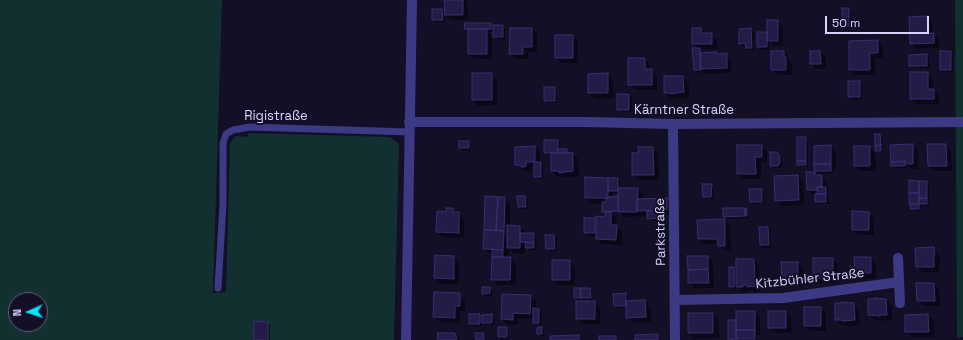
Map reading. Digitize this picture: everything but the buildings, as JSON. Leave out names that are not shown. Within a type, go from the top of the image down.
[{"type":"street","points":[[406,340],[412,0]]},
{"type":"street","name":"Kärntner Straße","points":[[409,127],[587,122],[673,124],[961,122]]},
{"type":"street","name":"Parkstraße","points":[[673,124],[675,340]]},
{"type":"street","points":[[898,258],[900,303]]},
{"type":"street","name":"Kitzbühler Straße","points":[[675,300],[783,298],[899,282]]},
{"type":"lane","name":"Rigistraße","points":[[218,288],[223,204],[223,143],[226,134],[233,130],[250,128],[409,127]]},
{"type":"green space","points":[[0,0],[222,0],[213,293],[226,292],[230,143],[236,136],[248,137],[248,133],[390,137],[399,144],[394,340],[0,340]]},
{"type":"green space","points":[[955,0],[963,0],[963,337],[957,338]]}]
